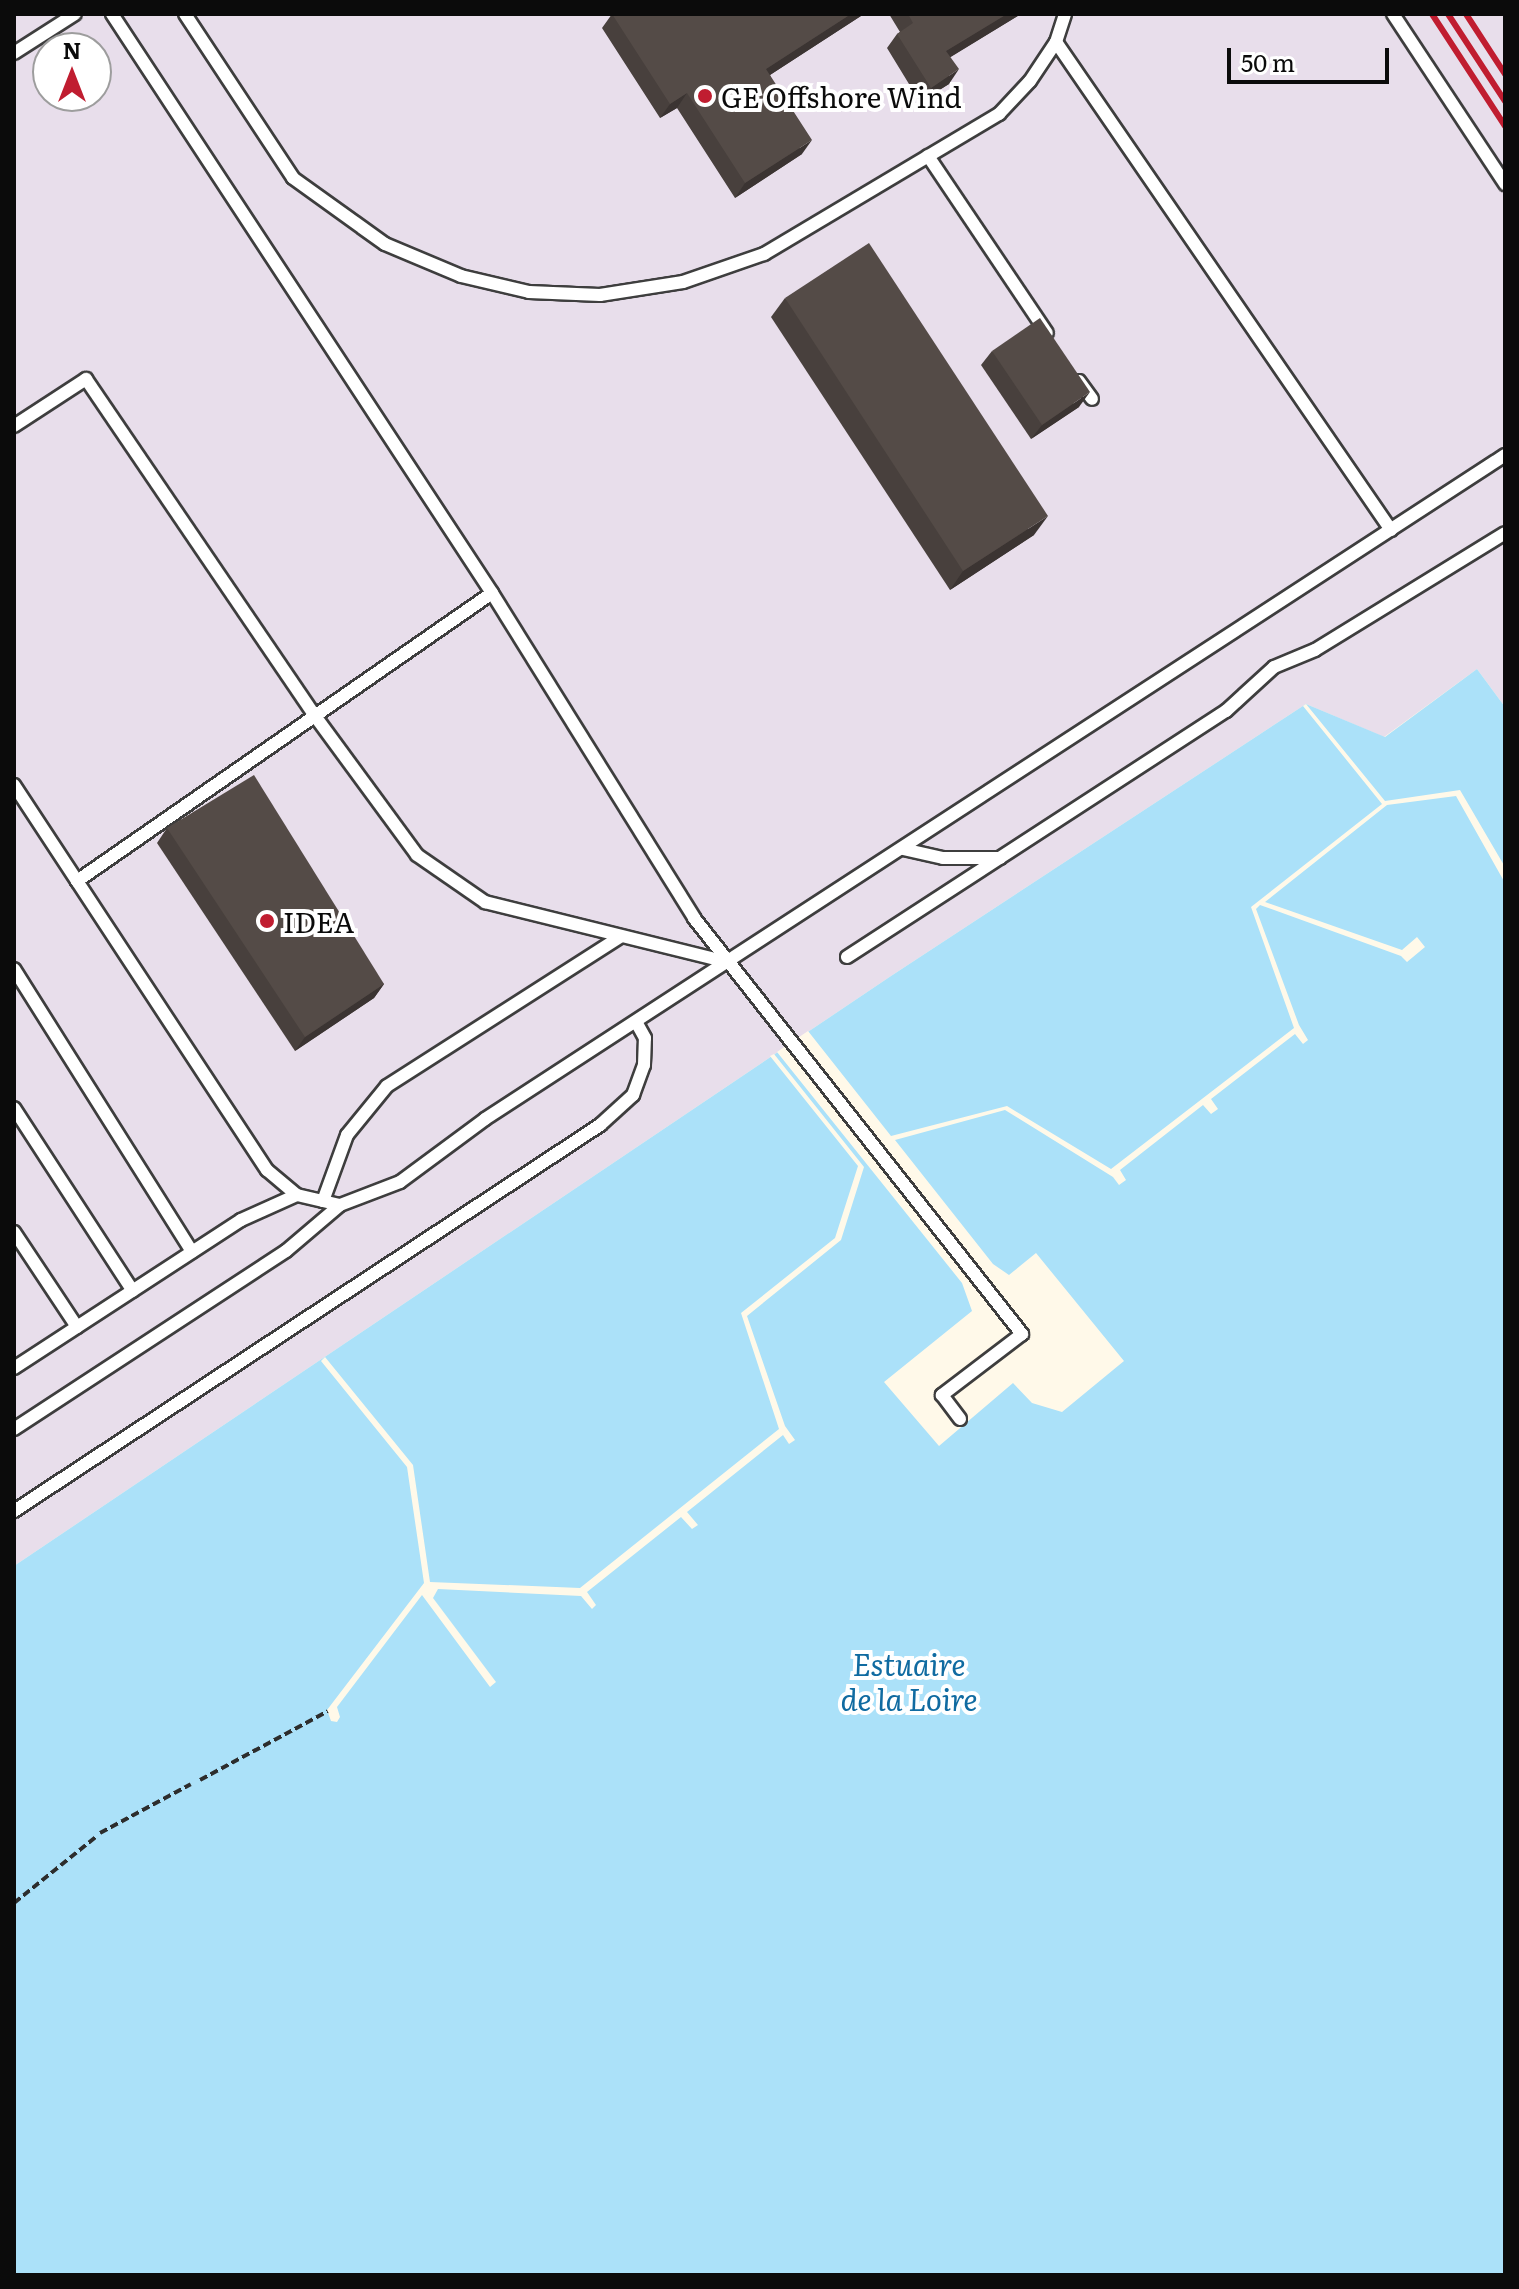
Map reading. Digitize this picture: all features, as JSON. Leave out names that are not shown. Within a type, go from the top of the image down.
[{"type":"lane","points":[[112,14],[492,593],[694,918],[1022,1334],[942,1395],[960,1419]]},
{"type":"lane","points":[[185,14],[293,178],[385,244],[461,276],[529,292],[600,295],[683,282],[764,254],[999,114],[1030,81],[1056,42],[1065,14]]},
{"type":"lane","points":[[1393,14],[1505,184]]},
{"type":"lane","points":[[14,53],[67,16]]},
{"type":"lane","points":[[1056,42],[1391,530]]},
{"type":"lane","points":[[928,156],[1056,347]]},
{"type":"lane","points":[[1074,373],[1092,399]]},
{"type":"lane","points":[[14,426],[86,379],[315,716],[417,855],[485,902],[728,962]]},
{"type":"lane","points":[[14,1429],[286,1251],[340,1205],[400,1182],[485,1119],[1505,455]]},
{"type":"lane","points":[[847,957],[1226,711],[1274,667],[1315,650],[1505,533]]},
{"type":"lane","points":[[77,881],[492,593]]},
{"type":"lane","points":[[14,785],[267,1170],[297,1195],[340,1205]]},
{"type":"lane","points":[[903,849],[943,858],[1000,858]]},
{"type":"lane","points":[[323,1201],[347,1135],[387,1086],[620,937]]},
{"type":"lane","points":[[14,969],[192,1252]]},
{"type":"lane","points":[[14,1511],[600,1125],[633,1095],[644,1065],[645,1038],[636,1022]]},
{"type":"lane","points":[[14,1108],[133,1291]]},
{"type":"lane","points":[[14,1368],[241,1220],[297,1195]]},
{"type":"lane","points":[[14,1232],[77,1327]]},
{"type":"path","points":[[200,1780],[328,1711]]},
{"type":"path","points":[[14,1903],[98,1835],[191,1784]]},
{"type":"shaded area","points":[[14,14],[1505,14],[1505,707],[1477,669],[1384,737],[1306,704],[891,976],[14,1566]]},
{"type":"water","name":"Estuaire de la Loire","points":[[1477,669],[1505,707],[1505,2275],[14,2275],[14,1566],[891,976],[1306,704],[1385,737]]},
{"type":"pier","points":[[1306,704],[1385,801],[1460,790],[1505,867],[1505,883],[1456,796],[1387,805],[1265,902],[1402,950],[1417,937],[1425,947],[1407,962],[1401,956],[1260,905],[1256,909],[1299,1025],[1308,1040],[1303,1044],[1295,1034],[1211,1099],[1218,1109],[1211,1114],[1203,1105],[1120,1170],[1126,1180],[1119,1185],[1113,1177],[1005,1110],[895,1140],[993,1264],[1009,1275],[1036,1253],[1124,1361],[1062,1412],[1032,1403],[1013,1383],[939,1446],[884,1382],[972,1311],[962,1283],[777,1052],[808,1031],[891,1136],[1007,1106],[1111,1169],[1294,1028],[1251,907],[1382,804],[1303,706]]},
{"type":"pier","points":[[774,1054],[864,1167],[841,1240],[747,1316],[785,1426],[795,1440],[789,1444],[783,1435],[687,1512],[698,1525],[692,1529],[681,1517],[587,1592],[596,1605],[592,1609],[581,1596],[438,1589],[433,1598],[496,1682],[490,1687],[422,1595],[337,1707],[340,1717],[337,1722],[331,1721],[327,1710],[424,1583],[407,1467],[321,1361],[325,1357],[413,1465],[430,1582],[580,1588],[779,1429],[741,1313],[835,1238],[858,1166],[770,1056]]},
{"type":"building","name":"GE Offshore Wind","points":[[612,14],[851,14],[766,69],[812,140],[745,183],[687,93],[670,104]]},
{"type":"building","name":"GE Offshore Wind","points":[[908,14],[1007,14],[946,51],[959,69],[931,88],[897,34],[913,23]]},
{"type":"building","points":[[869,243],[1048,516],[963,571],[785,298]]},
{"type":"building","points":[[1040,318],[1090,392],[1042,425],[992,351]]},
{"type":"building","name":"IDEA","points":[[254,775],[384,984],[305,1037],[167,828]]},
{"type":"railway","points":[[1432,14],[1505,126]]},
{"type":"railway","points":[[1448,14],[1505,101]]},
{"type":"railway","points":[[1466,14],[1505,74]]},
{"type":"place","name":"GE Offshore Wind","points":[[705,96]]},
{"type":"place","name":"IDEA","points":[[267,921]]}]
